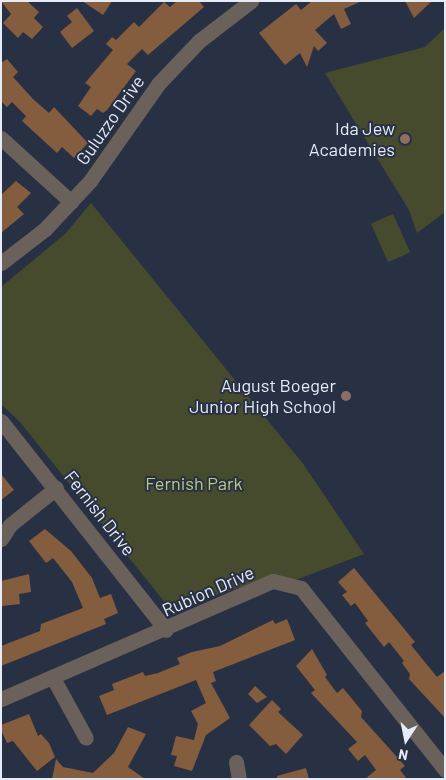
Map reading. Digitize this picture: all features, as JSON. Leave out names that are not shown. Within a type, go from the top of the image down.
[{"type":"street","name":"Guluzzo Drive","points":[[1,263],[45,229],[71,202],[159,83],[199,41],[251,1]]},
{"type":"street","points":[[1,138],[71,202]]},
{"type":"street","name":"Fernish Drive","points":[[1,421],[56,488],[166,630]]},
{"type":"street","points":[[1,539],[10,525],[56,488]]},
{"type":"street","name":"Rubion Drive","points":[[1,699],[166,630],[273,581],[301,588],[445,770]]},
{"type":"street","points":[[53,678],[86,738]]},
{"type":"street","points":[[236,762],[239,779]]},
{"type":"green space","name":"Ida Jew Academies","points":[[445,28],[445,212],[417,233],[409,210],[325,73],[425,47]]},
{"type":"green space","name":"Fernish Park","points":[[91,203],[304,465],[364,554],[298,579],[258,582],[174,608],[167,605],[20,422],[1,404],[1,287],[65,234]]},
{"type":"green space","points":[[393,214],[410,252],[388,262],[371,224]]},
{"type":"building","points":[[1,1],[27,1],[39,12],[34,18],[43,27],[32,39],[23,32],[18,38],[3,23],[11,14]]},
{"type":"building","points":[[82,1],[112,1],[103,15]]},
{"type":"building","points":[[177,1],[199,1],[204,7],[148,55],[142,49],[127,64],[136,71],[107,110],[103,113],[97,109],[91,116],[78,106],[91,87],[85,83],[113,50],[106,44],[112,37],[116,40],[134,22],[139,27],[164,2],[170,7]]},
{"type":"building","points":[[312,1],[362,1],[344,9],[351,24],[341,29],[334,14],[315,30],[327,43],[318,51],[314,46],[307,67],[300,53],[285,65],[259,33],[296,4],[301,10]]},
{"type":"building","points":[[405,1],[432,1],[414,18]]},
{"type":"building","points":[[77,8],[94,31],[72,48],[60,32],[72,22],[67,16]]},
{"type":"building","points":[[7,59],[18,72],[13,77],[33,99],[49,113],[54,107],[88,143],[74,158],[62,147],[57,153],[22,121],[26,116],[12,102],[7,107],[1,101],[1,63]]},
{"type":"building","points":[[16,181],[31,193],[17,207],[24,214],[1,233],[1,195]]},
{"type":"building","points":[[1,474],[14,490],[1,500]]},
{"type":"building","points":[[45,529],[71,551],[92,578],[100,598],[111,594],[118,613],[104,619],[106,624],[1,666],[1,646],[40,631],[41,624],[83,608],[72,582],[53,558],[46,563],[29,541]]},
{"type":"building","points":[[354,568],[415,642],[411,645],[437,677],[445,671],[445,718],[409,679],[410,674],[402,663],[404,661],[389,642],[384,647],[365,623],[368,621],[355,603],[351,606],[342,595],[347,592],[338,582]]},
{"type":"building","points":[[29,574],[31,592],[19,594],[20,604],[2,606],[1,581]]},
{"type":"building","points":[[287,619],[295,640],[213,672],[216,681],[211,683],[230,718],[206,735],[192,771],[174,766],[177,756],[171,755],[176,736],[194,740],[198,724],[191,711],[206,703],[196,680],[107,715],[99,696],[114,690],[112,684],[143,672],[145,676],[158,673],[180,664],[177,658],[192,652],[220,646],[273,620],[275,624]]},
{"type":"building","points":[[312,649],[327,675],[325,677],[337,693],[343,688],[362,711],[361,717],[405,766],[400,770],[407,779],[365,779],[376,770],[365,755],[358,761],[348,749],[357,742],[311,693],[315,690],[296,666]]},
{"type":"building","points":[[255,686],[267,697],[257,703],[248,694]]},
{"type":"building","points":[[272,700],[281,709],[278,712],[303,735],[286,754],[276,744],[270,746],[249,725]]},
{"type":"building","points":[[29,714],[38,736],[41,734],[49,743],[55,757],[37,771],[13,741],[7,743],[1,730],[1,725]]},
{"type":"building","points":[[128,727],[146,734],[128,767],[145,779],[52,779],[56,759],[63,767],[93,773],[114,753]]},
{"type":"building","points":[[306,768],[309,779],[277,779],[277,776]]},
{"type":"place","name":"Ida Jew Academies","points":[[405,139]]},
{"type":"place","name":"August Boeger Junior High School","points":[[346,396]]}]
